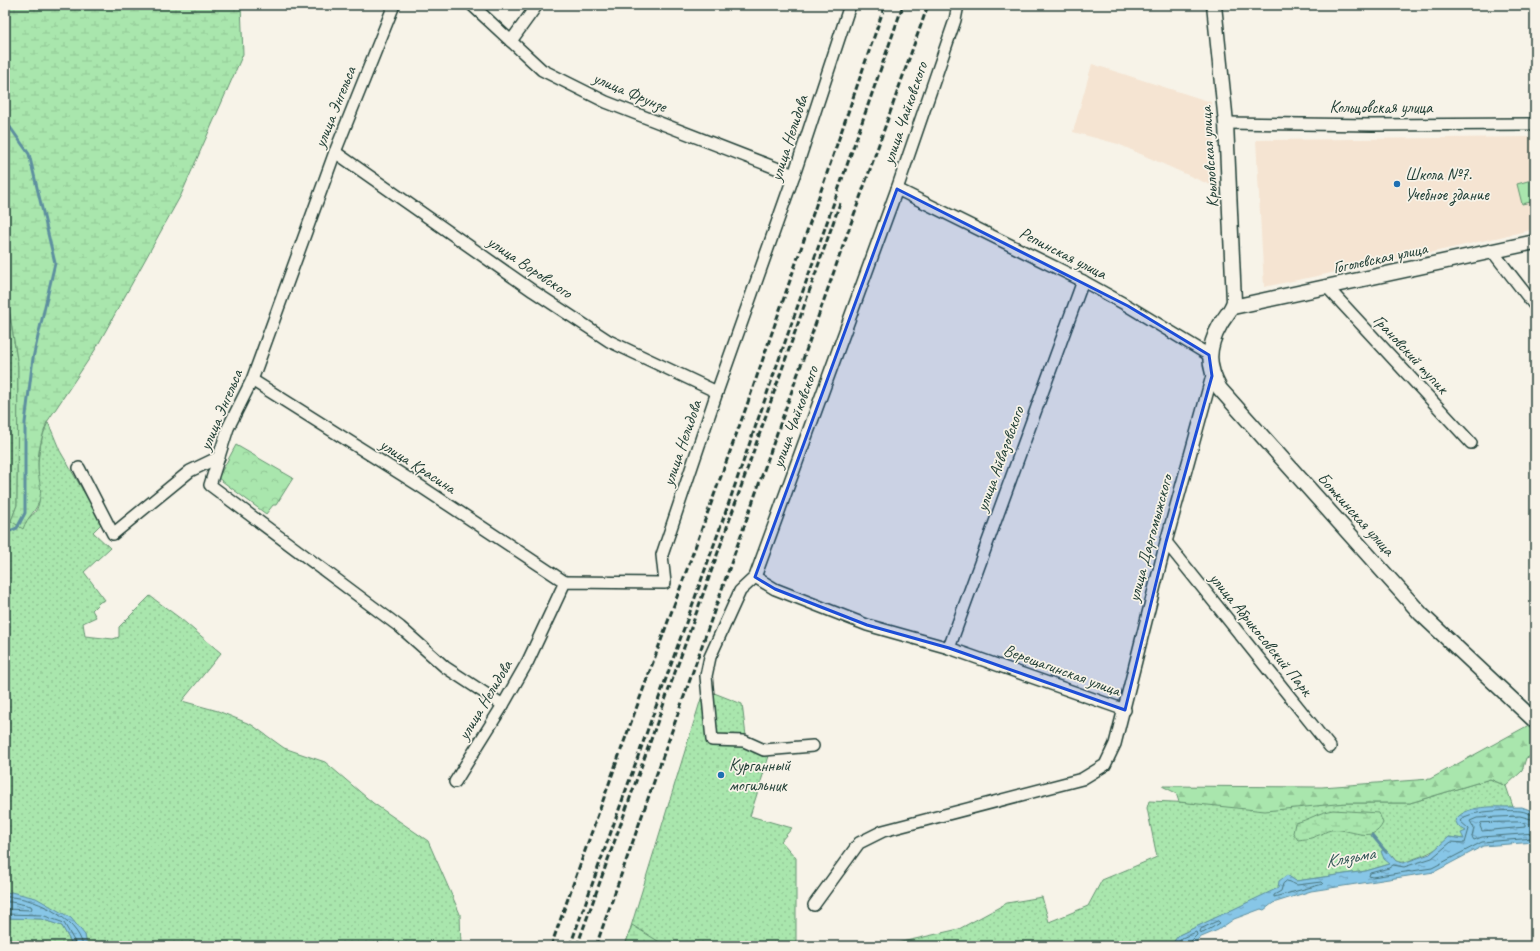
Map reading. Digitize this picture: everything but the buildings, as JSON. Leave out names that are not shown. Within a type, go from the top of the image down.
[{"type":"street","name":"улица Энгельса","points":[[394,5],[335,152],[252,380],[228,428],[210,485],[400,627],[445,667],[503,705]]},
{"type":"street","name":"улица Фрунзе","points":[[472,5],[542,70],[606,102],[794,175]]},
{"type":"street","points":[[511,41],[536,5]]},
{"type":"street","name":"улица Нелидова","points":[[455,782],[503,705],[528,661],[565,582],[665,583],[662,555],[717,392],[794,175],[850,5]]},
{"type":"street","name":"улица Чайковского","points":[[813,746],[764,750],[744,741],[712,740],[706,676],[710,657],[740,591],[755,577],[897,189],[956,20],[958,5]]},
{"type":"street","name":"Крыловская улица","points":[[1214,5],[1226,123],[1234,301],[1233,307]]},
{"type":"street","name":"Кольцовская улица","points":[[1226,123],[1372,125],[1535,124]]},
{"type":"street","name":"улица Воровского","points":[[335,152],[533,291],[609,341],[717,392]]},
{"type":"street","name":"Репинская улица","points":[[897,189],[1083,281],[1128,306],[1209,355]]},
{"type":"street","name":"Гоголевская улица","points":[[1233,307],[1535,242]]},
{"type":"street","points":[[1493,252],[1535,306]]},
{"type":"street","name":"улица Айвазовского","points":[[949,648],[1083,281]]},
{"type":"street","name":"Грановский тупик","points":[[1327,287],[1471,443]]},
{"type":"street","name":"Боткинская улица","points":[[1233,307],[1220,324],[1209,355],[1212,376],[1220,389],[1421,614],[1535,721]]},
{"type":"street","name":"улица Даргомыжского","points":[[1125,710],[1166,542],[1212,376]]},
{"type":"street","name":"улица Красина","points":[[252,380],[420,486],[565,582]]},
{"type":"street","points":[[79,468],[113,534],[190,471],[219,457]]},
{"type":"street","name":"улица Абрикосовский Парк","points":[[1166,542],[1330,748]]},
{"type":"street","name":"Верещагинская улица","points":[[755,577],[775,589],[867,625],[949,648],[1125,710],[1115,744],[1105,765],[1099,769],[1082,779],[883,831],[860,843],[814,905]]},
{"type":"highlighted area","points":[[897,189],[1128,306],[1209,355],[1212,376],[1166,542],[1125,710],[949,648],[867,625],[775,589],[755,577]]},
{"type":"shaded area","points":[[1092,64],[1211,102],[1217,188],[1118,144],[1073,132]]},
{"type":"shaded area","name":"Школа №7. Учебное здание","points":[[1535,137],[1535,229],[1264,287],[1256,140]]},
{"type":"green space","points":[[5,5],[241,5],[243,54],[181,195],[95,350],[47,422],[38,457],[38,471],[41,490],[39,502],[23,529],[11,521],[17,505],[18,366],[5,283]]},
{"type":"green space","points":[[1535,179],[1535,201],[1522,204],[1517,184]]},
{"type":"green space","points":[[5,283],[18,366],[17,505],[11,521],[26,519],[33,515],[37,509],[40,496],[38,462],[42,438],[48,422],[60,451],[102,523],[93,532],[110,548],[84,572],[105,600],[100,602],[92,610],[96,617],[83,623],[85,636],[113,639],[119,637],[119,627],[150,596],[181,619],[221,653],[182,701],[218,711],[252,725],[284,748],[325,762],[373,803],[428,841],[460,914],[461,946],[87,946],[85,935],[11,892],[5,894]]},
{"type":"green space","points":[[236,445],[293,478],[276,505],[273,505],[266,514],[218,478]]},
{"type":"green space","points":[[704,689],[742,704],[747,744],[769,756],[750,816],[792,828],[781,841],[796,858],[796,946],[625,946]]},
{"type":"green space","points":[[1527,726],[1535,732],[1535,755],[1526,758],[1522,771],[1506,786],[1490,779],[1410,803],[1346,803],[1265,811],[1179,802],[1176,793],[1162,786],[1322,787],[1430,779]]},
{"type":"green space","points":[[1490,779],[1506,786],[1513,807],[1476,809],[1464,839],[1449,837],[1438,848],[1405,862],[1397,861],[1392,855],[1390,864],[1366,871],[1296,881],[1179,935],[1170,946],[884,946],[959,929],[1007,903],[1042,897],[1049,922],[1088,906],[1102,880],[1157,857],[1147,808],[1149,801],[1197,803],[1410,803]]},
{"type":"green space","points":[[1333,810],[1379,813],[1383,823],[1378,830],[1367,835],[1331,830],[1312,838],[1298,840],[1293,833],[1295,823],[1323,812]]},
{"type":"green space","points":[[5,918],[41,919],[62,926],[73,946],[5,946]]},
{"type":"green space","points":[[632,925],[666,946],[625,946]]},
{"type":"water","points":[[1522,807],[1535,812],[1535,842],[1483,846],[1434,872],[1311,891],[1273,903],[1264,910],[1261,909],[1234,919],[1218,930],[1199,938],[1193,946],[1170,946],[1179,935],[1278,888],[1279,881],[1287,875],[1296,881],[1366,871],[1390,864],[1384,859],[1381,851],[1386,850],[1396,861],[1403,863],[1430,854],[1449,837],[1464,839],[1461,833],[1466,831],[1458,826],[1455,820],[1461,814],[1477,808]]},
{"type":"water","points":[[11,892],[36,898],[71,918],[85,935],[87,946],[73,946],[62,926],[41,919],[5,918],[5,894]]},
{"type":"waterway","points":[[5,120],[29,154],[55,263],[33,358],[25,423],[25,513],[17,528],[5,533]]},
{"type":"waterway","name":"Клязьма","points":[[1372,835],[1386,852]]},
{"type":"railway","points":[[551,946],[747,405],[885,5]]},
{"type":"railway","points":[[570,946],[720,528],[903,5]]},
{"type":"railway","points":[[596,946],[928,5]]},
{"type":"railway","points":[[577,946],[726,530],[840,203]]},
{"type":"place","name":"Школа №7. Учебное здание","points":[[1397,184]]},
{"type":"place","name":"Курганный могильник","points":[[721,775]]}]
